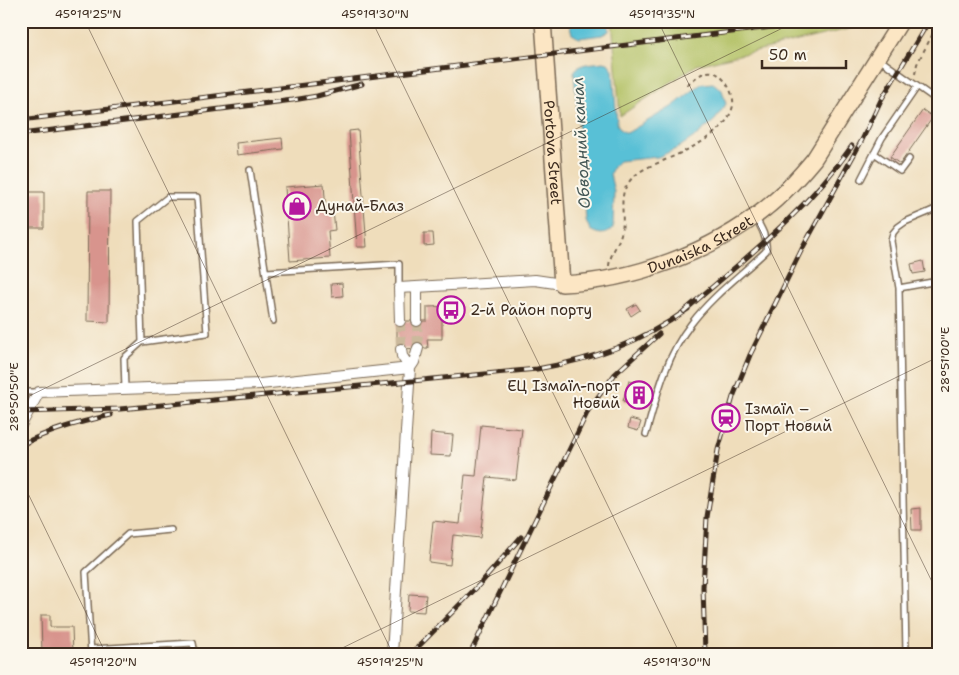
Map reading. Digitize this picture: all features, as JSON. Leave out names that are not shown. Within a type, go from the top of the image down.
[{"type":"street","name":"Portova Street","points":[[543,21],[562,284]]},
{"type":"street","name":"Dunaiska Street","points":[[399,288],[535,280],[562,284],[581,283],[636,272],[684,255],[729,234],[784,193],[814,159],[901,21]]},
{"type":"street","points":[[417,287],[417,321]]},
{"type":"street","points":[[399,288],[400,321]]},
{"type":"street","points":[[392,654],[410,368],[418,348]]},
{"type":"street","points":[[400,349],[410,368]]},
{"type":"street","points":[[21,425],[39,392],[260,384],[410,368]]},
{"type":"lane","points":[[878,58],[938,101]]},
{"type":"lane","points":[[861,179],[882,138],[917,87]]},
{"type":"lane","points":[[874,152],[900,171],[909,159]]},
{"type":"lane","points":[[250,170],[273,321]]},
{"type":"lane","points":[[125,389],[124,358],[142,342],[207,333],[197,196],[168,198],[138,221],[142,342]]},
{"type":"lane","points":[[906,654],[899,288],[891,241],[893,233],[898,226],[938,208]]},
{"type":"lane","points":[[646,434],[663,376],[675,348],[691,324],[712,300],[766,251],[767,245],[755,216]]},
{"type":"lane","points":[[266,272],[399,264],[399,288]]},
{"type":"lane","points":[[899,288],[938,281]]},
{"type":"lane","points":[[21,392],[39,392]]},
{"type":"lane","points":[[170,530],[128,534],[86,572],[91,652],[193,643],[195,654]]},
{"type":"path","points":[[917,87],[914,76],[917,64],[938,24]]},
{"type":"path","points":[[610,278],[610,257],[621,234],[625,187],[631,178],[638,172],[680,153],[705,139],[728,119],[732,110],[733,100],[730,90],[725,81],[716,73],[709,71],[685,86]]},
{"type":"green space","points":[[612,21],[866,21],[865,25],[697,65],[620,116]]},
{"type":"water","points":[[569,21],[609,21],[609,31],[602,35],[579,38],[572,34]]},
{"type":"water","name":"Обводний канал","points":[[603,62],[608,63],[613,70],[617,124],[621,130],[627,133],[673,106],[701,84],[713,83],[722,90],[726,104],[715,120],[678,148],[658,157],[619,161],[613,167],[610,174],[614,192],[613,228],[602,234],[590,230],[586,220],[574,72],[579,66]]},
{"type":"building","points":[[923,110],[933,117],[900,164],[890,157]]},
{"type":"building","points":[[358,130],[367,247],[357,247],[349,131]]},
{"type":"building","points":[[282,138],[283,149],[237,155],[236,143]]},
{"type":"building","points":[[324,184],[326,211],[333,211],[335,230],[328,231],[330,258],[290,261],[285,187]]},
{"type":"building","points":[[88,191],[110,191],[109,322],[87,321]]},
{"type":"building","points":[[21,192],[44,192],[44,228],[21,228]]},
{"type":"building","points":[[424,233],[433,233],[434,245],[424,246]]},
{"type":"building","points":[[923,261],[925,272],[913,274],[911,264]]},
{"type":"building","points":[[342,283],[343,296],[332,297],[331,284]]},
{"type":"building","points":[[636,304],[640,310],[631,316],[627,309]]},
{"type":"building","points":[[461,306],[461,314],[442,314],[442,339],[427,339],[428,348],[397,349],[397,321],[427,321],[427,307]]},
{"type":"building","name":"ЕЦ Ізмаїл-порт Новий","points":[[629,381],[651,386],[649,392],[653,393],[651,402],[647,401],[645,407],[623,401]]},
{"type":"building","points":[[630,419],[641,422],[638,431],[628,428]]},
{"type":"building","points":[[481,425],[522,429],[516,480],[487,477],[480,538],[453,535],[450,565],[429,562],[433,521],[460,524],[465,475],[476,476]]},
{"type":"building","points":[[431,433],[453,435],[451,456],[430,455]]},
{"type":"building","points":[[921,508],[921,530],[912,530],[911,509]]},
{"type":"building","points":[[409,594],[426,595],[424,612],[408,611]]},
{"type":"building","points":[[41,615],[50,615],[50,627],[72,627],[73,654],[42,654]]},
{"type":"tunnel","points":[[400,321],[401,349]]},
{"type":"tunnel","points":[[417,321],[418,348]]},
{"type":"railway","points":[[21,120],[821,21]]},
{"type":"railway","points":[[705,654],[703,587],[707,517],[718,450],[733,397],[750,355],[802,249],[862,140],[881,100],[929,21]]},
{"type":"railway","points":[[21,134],[293,100],[317,96],[362,84]]},
{"type":"railway","points":[[683,312],[751,254],[794,214],[834,170],[852,146]]},
{"type":"railway","points":[[21,412],[120,409],[537,369],[597,355],[616,348],[652,331],[688,309]]},
{"type":"railway","points":[[470,654],[589,409],[615,374],[659,334]]},
{"type":"railway","points":[[21,445],[65,427],[111,415]]},
{"type":"railway","points":[[411,654],[480,584],[521,537]]},
{"type":"place","name":"Дунай-Блаз","points":[[297,206]]},
{"type":"place","name":"2-й Район порту","points":[[451,310]]},
{"type":"place","name":"ЕЦ Ізмаїл-порт Новий","points":[[639,395]]},
{"type":"place","name":"Ізмаїл – Порт Новий","points":[[726,418]]}]
